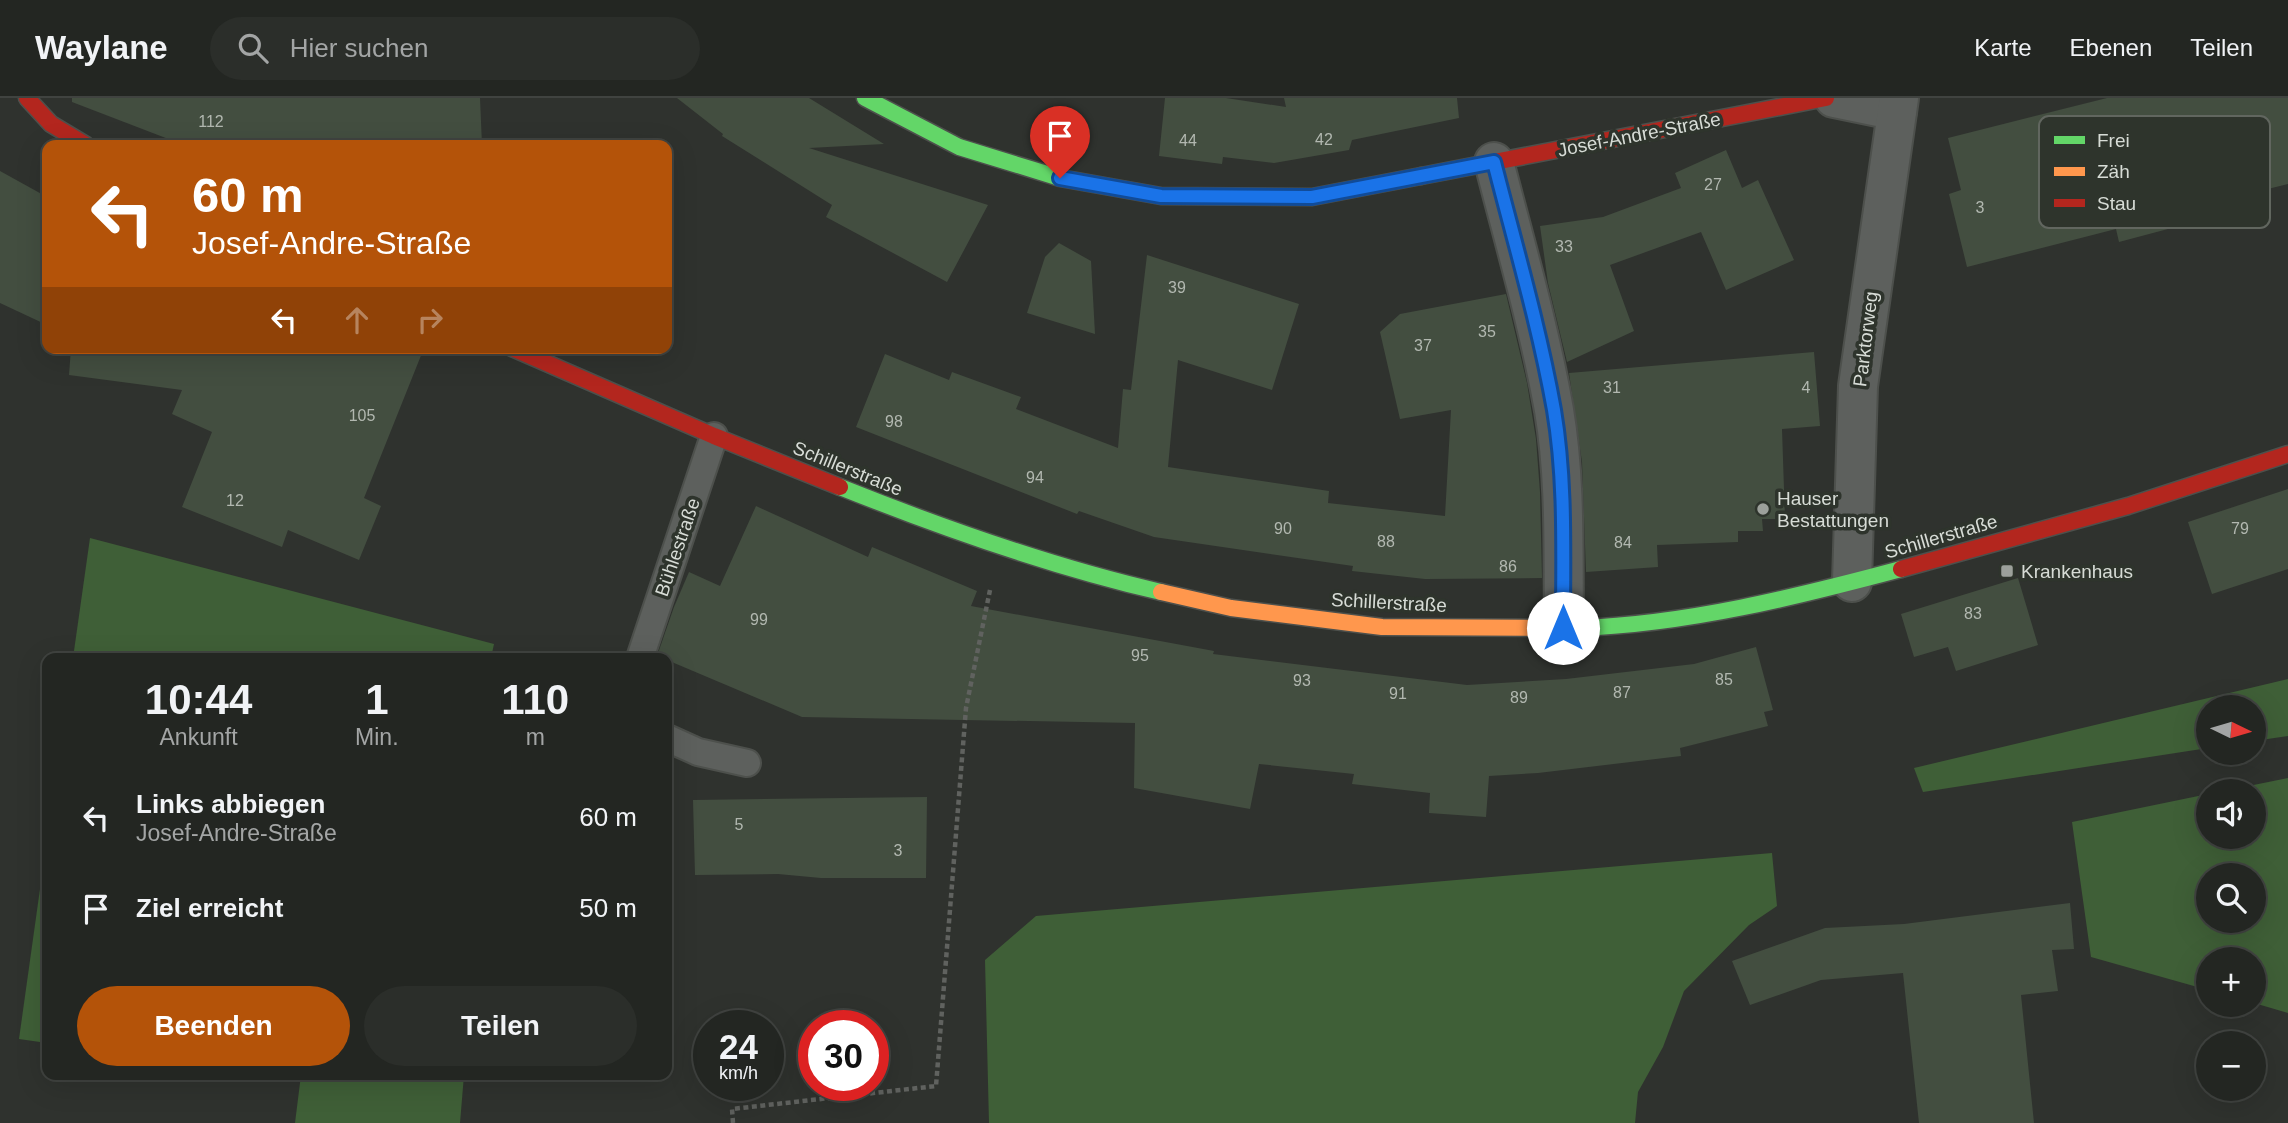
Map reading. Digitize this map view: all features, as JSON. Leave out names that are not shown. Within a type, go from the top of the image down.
[{"type":"main road","points":[[27,98],[51,124],[78,140]]},
{"type":"main road","name":"Josef-Andre-Straße","points":[[865,98],[959,147],[1060,178],[1161,196],[1312,197],[1826,98]]},
{"type":"main road","name":"Schillerstraße","points":[[526,354],[714,436],[904,513],[1088,575],[1231,608],[1382,627],[1626,626],[1763,603],[1852,582],[2128,506],[2288,454]]},
{"type":"street","points":[[1834,98],[1898,105]]},
{"type":"street","name":"Parktorweg","points":[[1852,582],[1858,386],[1898,105]]},
{"type":"street","points":[[1494,162],[1523,265],[1554,412],[1563,511],[1563,628]]},
{"type":"lane","name":"Bühlestraße","points":[[642,653],[714,436]]},
{"type":"lane","points":[[672,740],[698,752],[747,763]]},
{"type":"path","points":[[733,1123],[732,1109],[936,1086],[966,708],[999,545]]},
{"type":"green space","points":[[90,538],[494,644],[492,653],[74,653]]},
{"type":"green space","points":[[2288,679],[2288,736],[2266,739],[2266,695],[2221,695]]},
{"type":"green space","points":[[2196,701],[2196,750],[1923,792],[1914,768]]},
{"type":"green space","points":[[2288,778],[2288,1013],[2266,1007],[2266,947],[2196,947],[2196,987],[2091,957],[2072,822],[2196,796],[2196,849],[2266,849],[2266,782]]},
{"type":"green space","points":[[1772,853],[1777,906],[1749,925],[1684,991],[1663,1047],[1638,1092],[1635,1123],[989,1123],[985,960],[1036,916]]},
{"type":"green space","points":[[42,875],[42,1042],[19,1039]]},
{"type":"green space","points":[[300,1080],[464,1080],[460,1123],[295,1123]]},
{"type":"building","points":[[72,98],[480,98],[482,140],[171,140],[72,102]]},
{"type":"building","points":[[677,98],[809,98],[884,144],[809,148],[988,205],[947,282],[826,217],[832,205],[722,136],[723,134]]},
{"type":"building","points":[[1165,98],[1226,98],[1286,107],[1284,98],[1457,98],[1459,118],[1352,140],[1349,150],[1274,163],[1223,157],[1222,164],[1159,156]]},
{"type":"building","points":[[2107,98],[2288,98],[2288,184],[2270,188],[2270,116],[2039,116],[2039,228],[2172,228],[2119,242],[2116,229],[1967,267],[1949,194],[1961,190],[1948,138]]},
{"type":"building","points":[[1726,150],[1742,188],[1758,180],[1794,260],[1726,290],[1701,232],[1610,265],[1634,331],[1567,362],[1548,283],[1540,226],[1603,217],[1681,188],[1675,173]]},
{"type":"building","points":[[0,171],[42,194],[42,323],[0,303]]},
{"type":"building","points":[[1059,243],[1091,261],[1095,334],[1027,313],[1045,257]]},
{"type":"building","points":[[1147,255],[1299,304],[1272,390],[1178,360],[1168,467],[1329,491],[1328,503],[1445,516],[1451,410],[1400,419],[1380,332],[1400,314],[1506,294],[1527,383],[1536,439],[1542,578],[1425,579],[1352,571],[1353,566],[1154,537],[1079,511],[1077,514],[856,427],[885,354],[949,380],[952,372],[1021,397],[1016,409],[1118,448],[1123,389],[1131,390]]},
{"type":"building","points":[[1814,352],[1820,426],[1782,429],[1785,519],[1762,519],[1763,531],[1738,531],[1738,542],[1657,545],[1658,567],[1586,572],[1582,462],[1569,373]]},
{"type":"building","points":[[71,354],[422,354],[364,498],[381,506],[359,560],[288,530],[282,547],[182,507],[212,432],[172,414],[182,390],[69,375]]},
{"type":"building","points":[[2288,489],[2288,569],[2212,594],[2188,522]]},
{"type":"building","points":[[756,506],[868,557],[872,547],[977,591],[971,606],[1214,651],[1213,654],[1467,685],[1566,679],[1694,664],[1756,647],[1773,710],[1764,712],[1768,726],[1680,748],[1681,756],[1489,776],[1486,817],[1429,813],[1430,793],[1352,784],[1354,774],[1259,764],[1250,809],[1134,788],[1135,723],[802,717],[672,662],[672,653],[658,653],[689,572],[720,586]]},
{"type":"building","points":[[2018,578],[2038,645],[1956,671],[1948,647],[1914,657],[1901,614]]},
{"type":"building","points":[[927,797],[926,878],[695,875],[693,800]]},
{"type":"building","points":[[2070,903],[2074,949],[2052,950],[2058,991],[2021,995],[2034,1123],[1919,1123],[1903,973],[1821,980],[1750,1005],[1732,961],[1825,928],[1904,924]]},
{"type":"traffic: fast","points":[[865,98],[959,147],[1060,178],[1161,196],[1312,197],[1421,176]]},
{"type":"traffic: fast","points":[[840,487],[999,546],[1161,592]]},
{"type":"traffic: fast","points":[[1579,628],[1661,621],[1742,608],[1901,569]]},
{"type":"traffic: slow","points":[[1161,592],[1231,608],[1382,627],[1579,628]]},
{"type":"traffic: jam","points":[[27,98],[51,124],[78,140]]},
{"type":"traffic: jam","points":[[1421,176],[1826,98]]},
{"type":"traffic: jam","points":[[526,354],[714,436],[840,487]]},
{"type":"traffic: jam","points":[[1901,569],[2128,506],[2288,454]]},
{"type":"place","name":"Hauser Bestattungen","points":[[1763,509]]},
{"type":"place","name":"Krankenhaus","points":[[2007,571]]},
{"type":"route","points":[[1060,178],[1161,196],[1312,197],[1494,162],[1523,265],[1554,412],[1563,511],[1563,628]]}]
